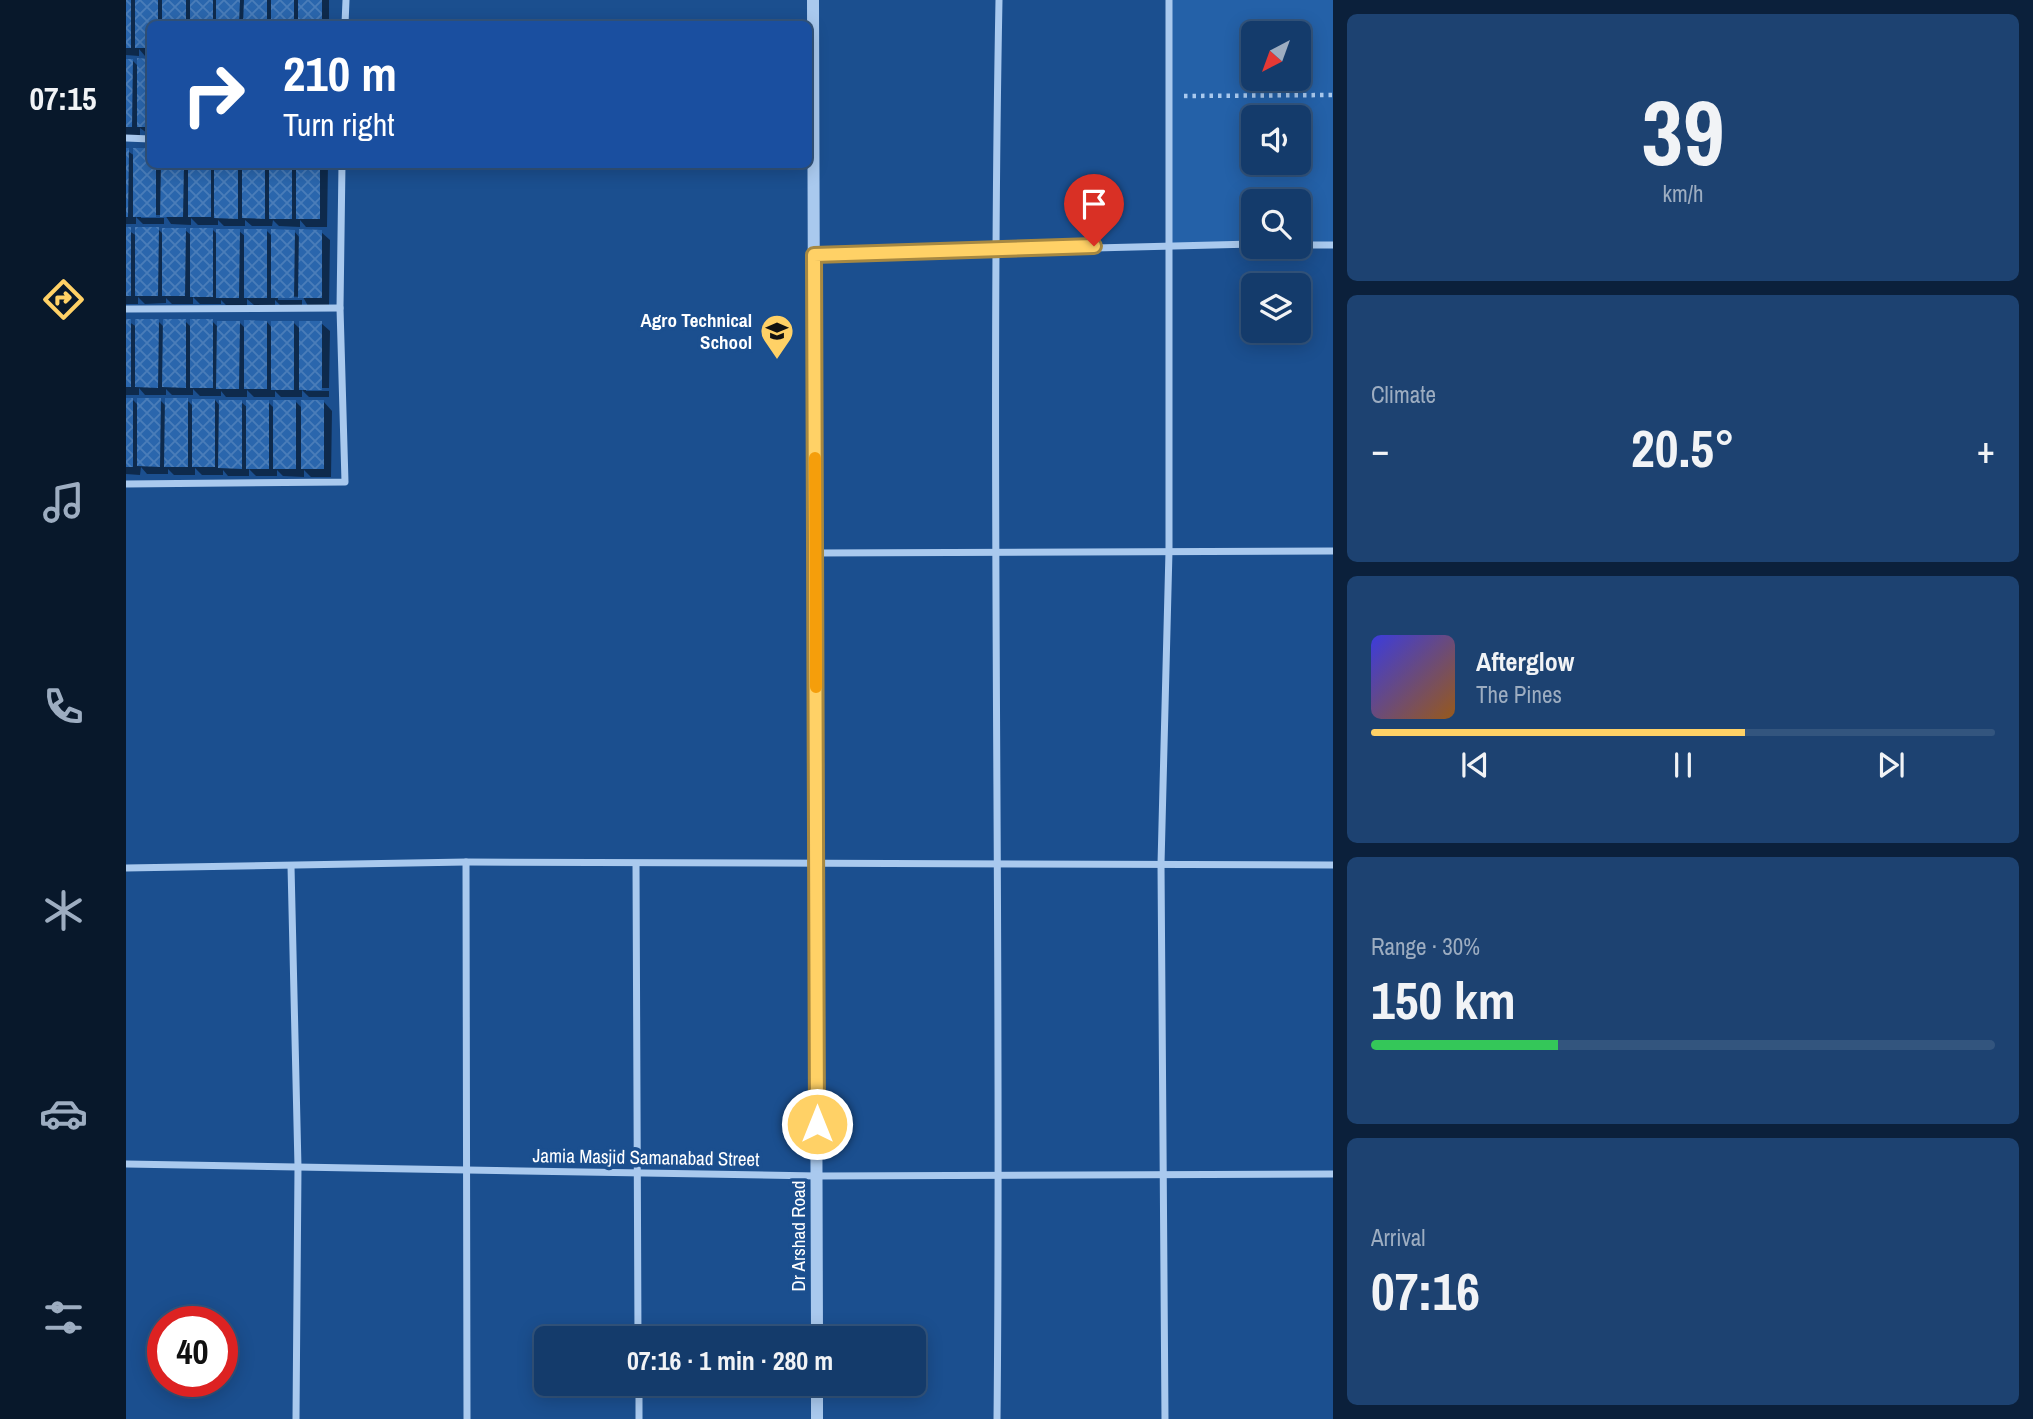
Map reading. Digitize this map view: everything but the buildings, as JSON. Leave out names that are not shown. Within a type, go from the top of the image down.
[{"type":"street","points":[[345,21],[346,0]]},
{"type":"street","name":"Dr Arshad Road","points":[[813,0],[817,1326]]},
{"type":"street","points":[[997,1419],[1000,1175],[994,250],[999,0]]},
{"type":"street","points":[[1165,1419],[1161,864],[1169,551],[1169,0]]},
{"type":"street","points":[[126,138],[147,139]]},
{"type":"street","points":[[126,484],[345,482],[340,308],[342,168]]},
{"type":"street","points":[[814,255],[1241,244]]},
{"type":"street","points":[[1311,245],[1333,245]]},
{"type":"street","points":[[126,309],[340,308]]},
{"type":"street","points":[[815,553],[1333,551]]},
{"type":"street","points":[[126,868],[467,862],[1333,865]]},
{"type":"street","points":[[467,862],[467,1419]]},
{"type":"street","points":[[636,864],[638,1326]]},
{"type":"street","points":[[291,866],[298,1167],[296,1419]]},
{"type":"street","name":"Jamia Masjid Samanabad Street","points":[[126,1164],[817,1176],[1333,1174]]},
{"type":"street","points":[[639,1396],[639,1419]]},
{"type":"street","points":[[817,1396],[817,1419]]},
{"type":"path","points":[[1169,96],[1333,95]]},
{"type":"shaded area","points":[[1171,0],[1333,0],[1333,244],[1311,244],[1311,189],[1241,189],[1241,244],[1169,244]]},
{"type":"slow traffic","points":[[815,458],[816,687]]},
{"type":"place","name":"Agro Technical School","points":[[777,361]]},
{"type":"route","points":[[817,1124],[814,255],[1094,246]]}]
